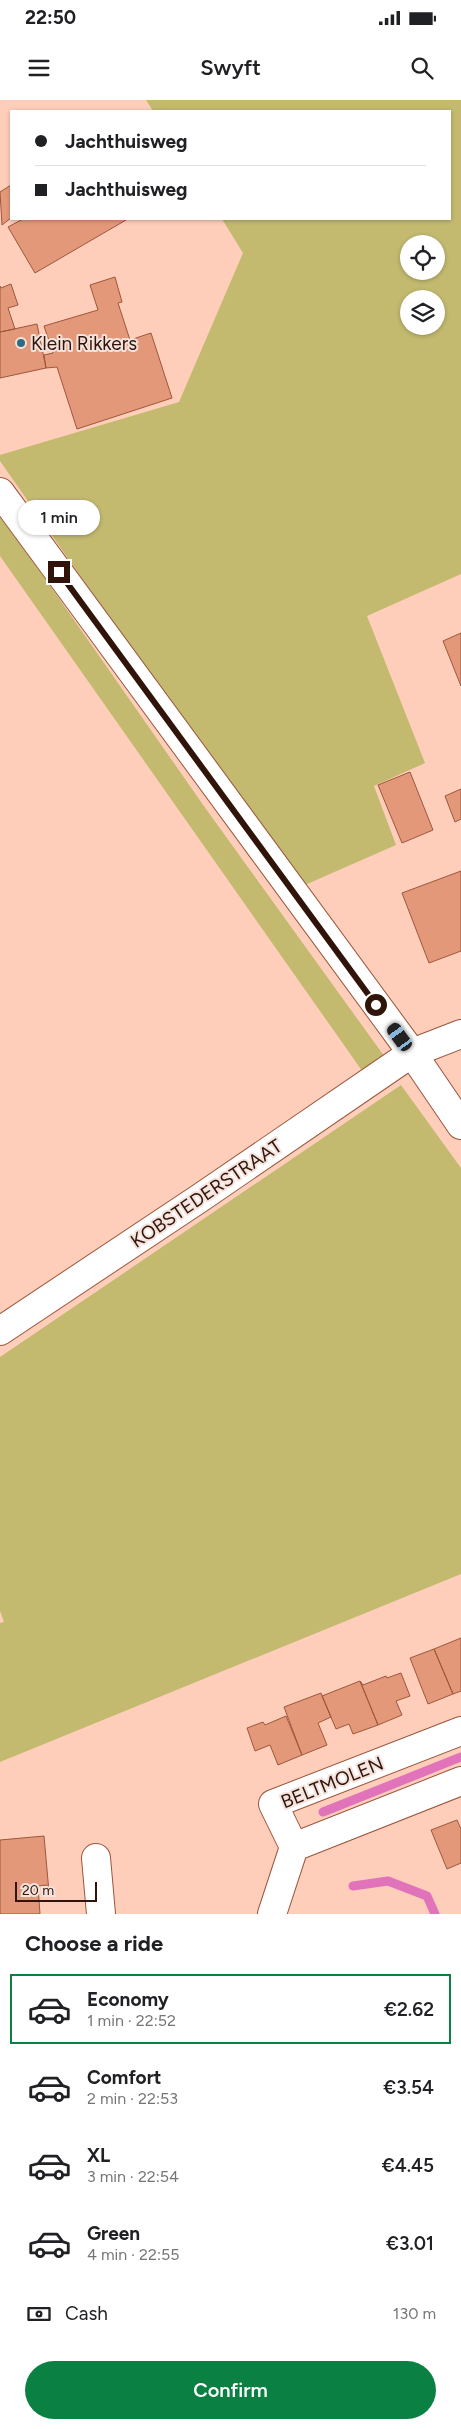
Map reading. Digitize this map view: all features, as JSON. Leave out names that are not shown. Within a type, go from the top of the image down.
[{"type":"street","points":[[0,492],[412,1053],[461,1125]]},
{"type":"street","name":"KOBSTEDERSTRAAT","points":[[0,1331],[200,1198],[412,1053],[461,1034]]},
{"type":"street","name":"BELTMOLEN","points":[[294,1848],[272,1804],[461,1731]]},
{"type":"street","points":[[272,1914],[294,1848],[461,1781]]},
{"type":"street","points":[[96,1858],[101,1914]]},
{"type":"shaded area","points":[[146,100],[461,100],[461,574],[367,616],[425,763],[374,786],[396,845],[298,888],[0,461],[0,455],[179,402],[243,253],[223,220],[451,220],[451,110],[152,110]]},
{"type":"shaded area","points":[[0,514],[206,809],[387,1060],[365,1075],[0,556]]},
{"type":"shaded area","points":[[401,1085],[461,1168],[461,1574],[0,1762],[0,1623],[4,1622],[0,1611],[0,1357]]},
{"type":"building","points":[[10,186],[10,219],[2,225],[0,192]]},
{"type":"building","points":[[21,220],[126,220],[35,273],[8,227]]},
{"type":"building","points":[[115,277],[122,302],[118,303],[130,340],[151,333],[172,398],[77,429],[57,367],[46,368],[44,355],[53,353],[44,326],[98,310],[90,285]]},
{"type":"building","points":[[11,284],[18,305],[8,308],[15,329],[0,332],[0,286],[1,288]]},
{"type":"building","name":"Klein Rikkers","points":[[37,324],[46,368],[0,378],[0,332]]},
{"type":"building","points":[[461,633],[461,686],[443,641]]},
{"type":"building","points":[[410,772],[433,830],[402,843],[378,785]]},
{"type":"building","points":[[461,789],[461,819],[455,822],[445,796]]},
{"type":"building","points":[[461,871],[461,951],[429,963],[402,893]]},
{"type":"building","points":[[461,1638],[461,1691],[453,1694],[434,1649]]},
{"type":"building","points":[[434,1649],[453,1694],[428,1704],[410,1658]]},
{"type":"building","points":[[401,1673],[410,1696],[396,1701],[402,1715],[378,1725],[360,1681],[363,1685],[386,1676],[387,1678]]},
{"type":"building","points":[[360,1681],[378,1725],[353,1734],[349,1724],[336,1729],[322,1696]]},
{"type":"building","points":[[321,1693],[331,1717],[318,1723],[327,1745],[302,1755],[284,1707]]},
{"type":"building","points":[[286,1716],[302,1755],[278,1765],[270,1745],[255,1751],[247,1728],[263,1722],[265,1725]]},
{"type":"building","points":[[457,1820],[461,1829],[461,1863],[447,1869],[431,1830]]},
{"type":"building","points":[[44,1836],[49,1892],[47,1885],[38,1886],[40,1914],[0,1914],[0,1840]]},
{"type":"waterway","points":[[323,1812],[461,1757]]},
{"type":"waterway","points":[[353,1886],[388,1881],[427,1896],[435,1914]]},
{"type":"place","name":"Klein Rikkers","points":[[21,343]]},
{"type":"route","points":[[59,572],[376,1005]]}]
